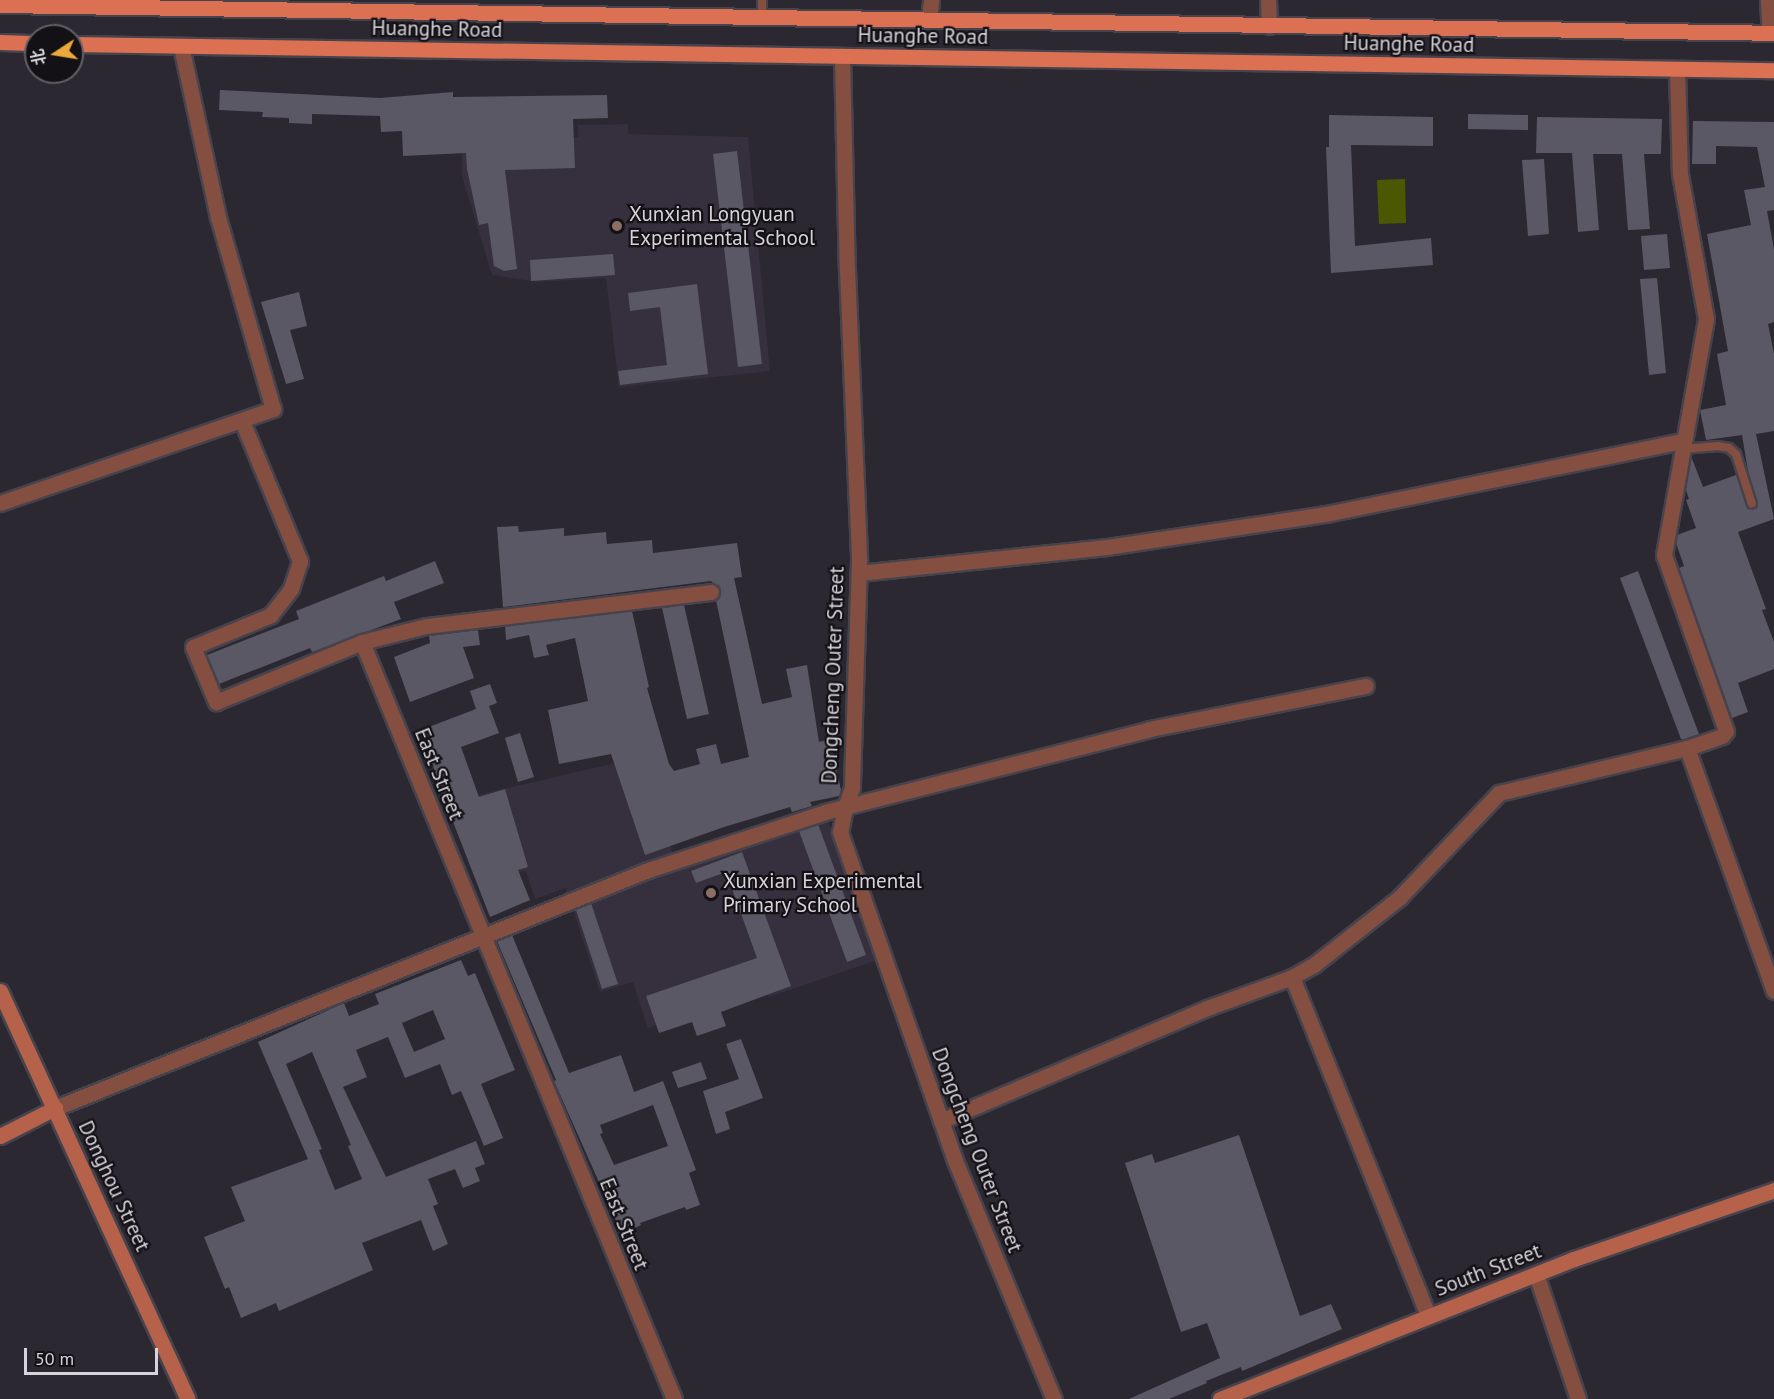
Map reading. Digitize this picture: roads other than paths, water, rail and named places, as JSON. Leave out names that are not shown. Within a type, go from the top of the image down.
[{"type":"main road","name":"Huanghe Road","points":[[0,5],[267,5],[762,18],[1772,33]]},
{"type":"main road","points":[[0,42],[24,43]]},
{"type":"main road","name":"Huanghe Road","points":[[84,44],[1774,70]]},
{"type":"street","points":[[929,20],[931,0]]},
{"type":"street","points":[[1268,0],[1269,26]]},
{"type":"street","points":[[1768,0],[1772,33]]},
{"type":"street","points":[[0,503],[273,410],[218,216],[181,45]]},
{"type":"street","name":"Dongcheng Outer Street","points":[[842,56],[859,573],[852,788],[840,832],[941,1121],[1054,1399]]},
{"type":"street","points":[[941,1121],[1207,1008],[1292,977],[1315,964],[1400,897],[1499,793],[1687,748],[1722,736],[1726,731],[1664,555],[1706,319],[1680,174],[1677,69]]},
{"type":"street","points":[[242,421],[300,561],[291,589],[271,615],[194,647],[216,702],[362,642],[426,626],[711,592]]},
{"type":"street","points":[[859,573],[1107,547],[1326,514],[1682,445]]},
{"type":"street","name":"East Street","points":[[362,642],[674,1399]]},
{"type":"street","points":[[0,1136],[55,1108],[648,870],[845,807],[1150,729],[1366,686]]},
{"type":"street","points":[[1687,748],[1774,992]]},
{"type":"street","points":[[1292,977],[1428,1317]]},
{"type":"street","name":"Donghou Street","points":[[0,991],[188,1399]]},
{"type":"street","name":"South Street","points":[[1220,1399],[1536,1274],[1774,1190]]},
{"type":"street","points":[[1536,1274],[1578,1399]]},
{"type":"lane","points":[[762,0],[762,18]]},
{"type":"lane","points":[[1682,445],[1729,448],[1736,454],[1752,504]]},
{"type":"place","name":"Xunxian Longyuan Experimental School","points":[[617,226]]},
{"type":"place","name":"Xunxian Experimental Primary School","points":[[711,893]]}]
